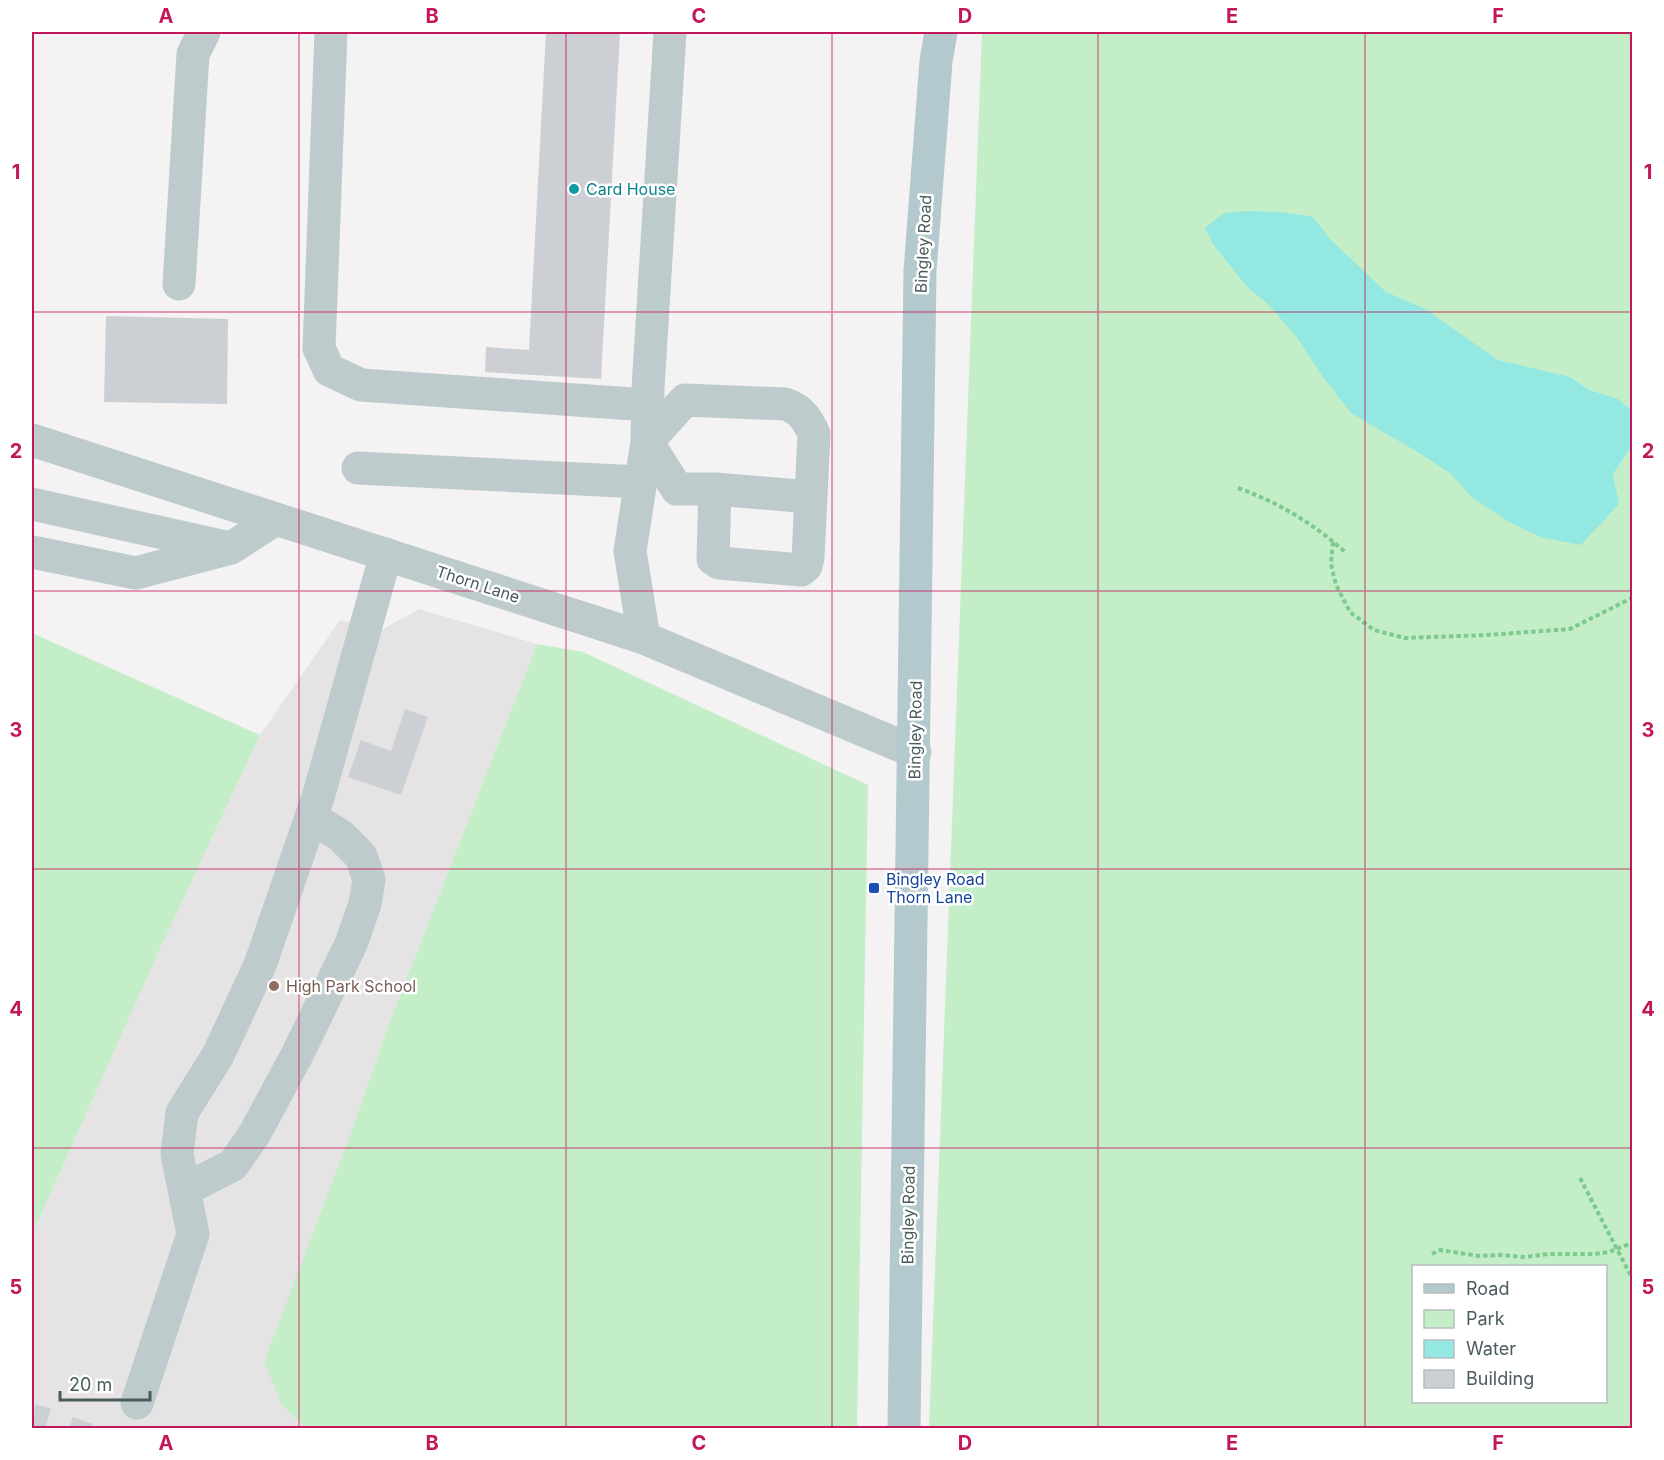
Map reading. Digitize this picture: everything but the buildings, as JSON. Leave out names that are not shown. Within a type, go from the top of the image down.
[{"type":"main road","name":"Bingley Road","points":[[904,1428],[920,271],[936,61],[941,32]]},
{"type":"street","points":[[179,284],[193,54],[204,32]]},
{"type":"street","points":[[331,32],[319,348],[329,370],[361,385],[648,405]]},
{"type":"street","points":[[644,638],[630,551],[647,442],[670,32]]},
{"type":"street","points":[[647,442],[685,400],[785,404],[799,411],[810,423],[814,434],[806,566],[801,570],[719,563],[713,559],[715,489]]},
{"type":"street","name":"Thorn Lane","points":[[32,440],[644,638],[915,752]]},
{"type":"street","points":[[647,442],[677,489],[715,489],[811,497]]},
{"type":"street","points":[[358,468],[641,482]]},
{"type":"street","points":[[32,504],[231,548]]},
{"type":"street","points":[[32,552],[136,573],[231,548],[276,519]]},
{"type":"street","points":[[136,1402],[193,1234],[177,1154],[182,1113],[218,1055],[260,965],[320,794],[386,554]]},
{"type":"street","points":[[184,1190],[233,1165],[255,1133],[297,1055],[351,944],[365,904],[369,880],[361,855],[341,836],[311,818]]},
{"type":"path","points":[[1238,488],[1255,494],[1307,522],[1345,552]]},
{"type":"path","points":[[1333,542],[1331,564],[1336,585],[1350,612],[1374,630],[1405,638],[1570,629],[1632,598]]},
{"type":"path","points":[[1580,1178],[1632,1278]]},
{"type":"path","points":[[1432,1254],[1440,1250],[1479,1256],[1526,1257],[1548,1254],[1602,1253],[1632,1243]]},
{"type":"shaded area","name":"High Park School","points":[[419,609],[537,644],[390,1021],[348,1141],[282,1405],[306,1428],[32,1428],[32,1235],[159,951],[260,735],[340,620],[383,629]]},
{"type":"green space","points":[[982,32],[1632,32],[1632,1428],[929,1428]]},
{"type":"green space","points":[[32,633],[260,735],[159,951],[32,1235]]},
{"type":"green space","points":[[537,644],[583,652],[868,785],[857,1428],[306,1428],[282,1405],[264,1362],[348,1141],[390,1021]]},
{"type":"water","points":[[1281,212],[1313,217],[1330,239],[1386,292],[1425,309],[1498,360],[1570,377],[1589,390],[1618,399],[1632,411],[1632,445],[1613,474],[1619,504],[1581,545],[1543,538],[1511,523],[1471,497],[1451,474],[1351,413],[1320,373],[1296,336],[1266,302],[1248,288],[1213,244],[1205,228],[1224,213]]},
{"type":"place","name":"Card House","points":[[574,189]]},
{"type":"place","name":"Bingley Road Thorn Lane","points":[[874,888]]},
{"type":"place","name":"High Park School","points":[[274,986]]}]
